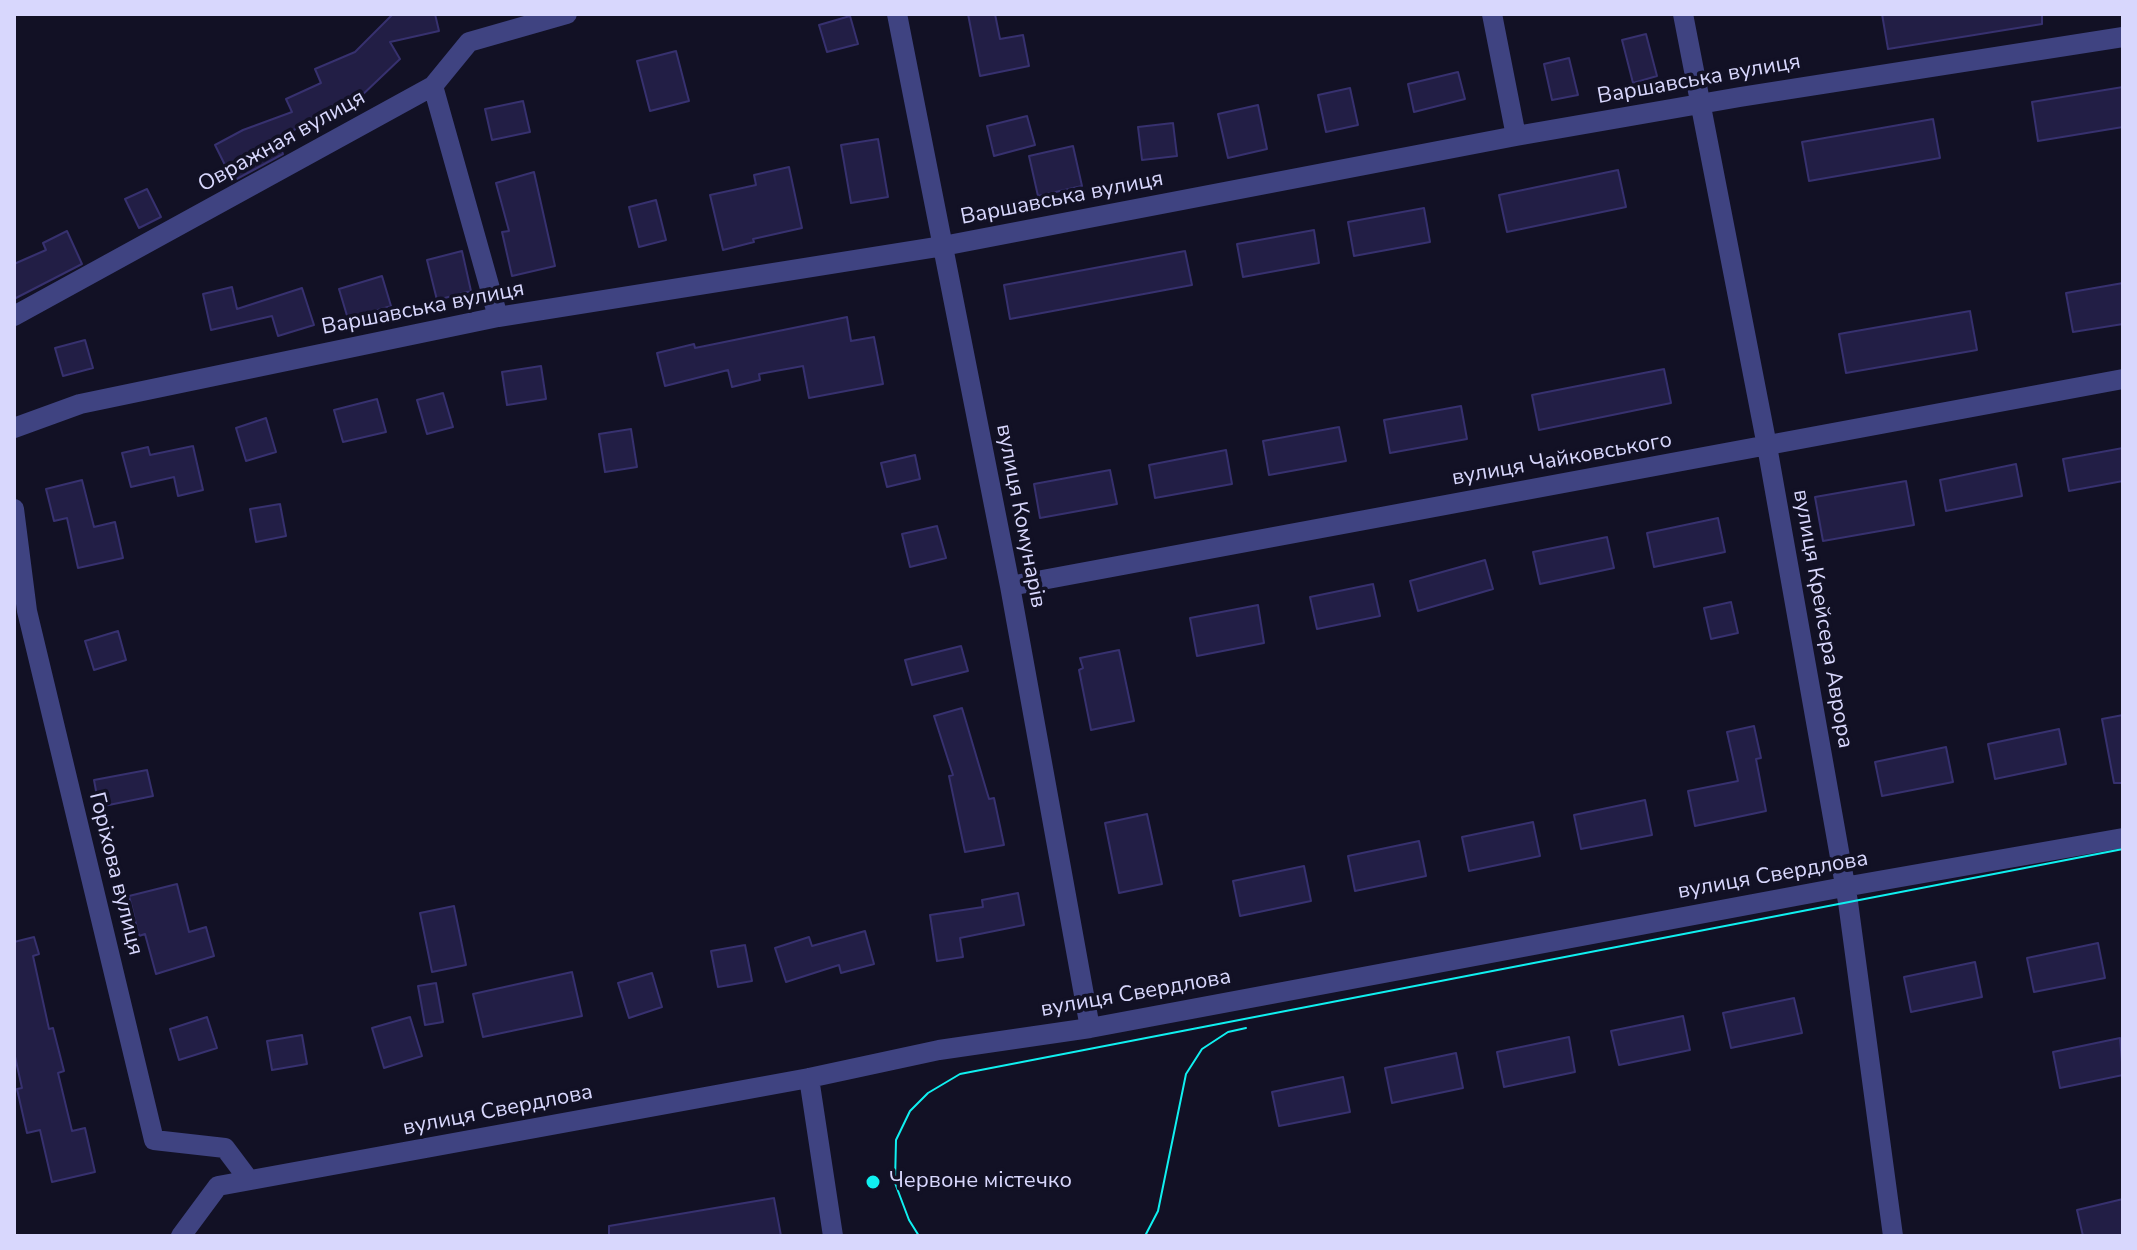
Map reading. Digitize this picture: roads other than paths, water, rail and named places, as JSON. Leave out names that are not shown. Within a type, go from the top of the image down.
[{"type":"street","name":"Овражная вулиця","points":[[14,316],[433,86],[469,42],[567,14]]},
{"type":"street","name":"вулиця Комунарів","points":[[897,14],[1010,586],[1090,1028]]},
{"type":"street","points":[[1492,14],[1516,136]]},
{"type":"street","name":"вулиця Крейсера Аврора","points":[[1683,14],[1767,446],[1848,902],[1893,1236]]},
{"type":"street","name":"Варшавська вулиця","points":[[14,428],[80,404],[498,317],[943,246],[1516,136],[1700,104],[2123,37]]},
{"type":"street","points":[[433,86],[498,317]]},
{"type":"street","name":"вулиця Чайковського","points":[[1010,586],[2123,379]]},
{"type":"street","name":"Горіхова вулиця","points":[[14,509],[27,611],[154,1140],[225,1148],[249,1180]]},
{"type":"street","name":"вулиця Свердлова","points":[[181,1236],[218,1186],[809,1078],[939,1050],[1090,1028],[2123,838]]},
{"type":"street","points":[[809,1078],[833,1236]]},
{"type":"tram line","points":[[919,1236],[909,1220],[895,1183],[896,1140],[910,1111],[928,1093],[960,1074],[2123,849]]},
{"type":"tram line","points":[[1145,1236],[1158,1211],[1186,1074],[1202,1049],[1228,1032],[1246,1028]]},
{"type":"place","name":"Червоне містечко","points":[[873,1182]]}]
